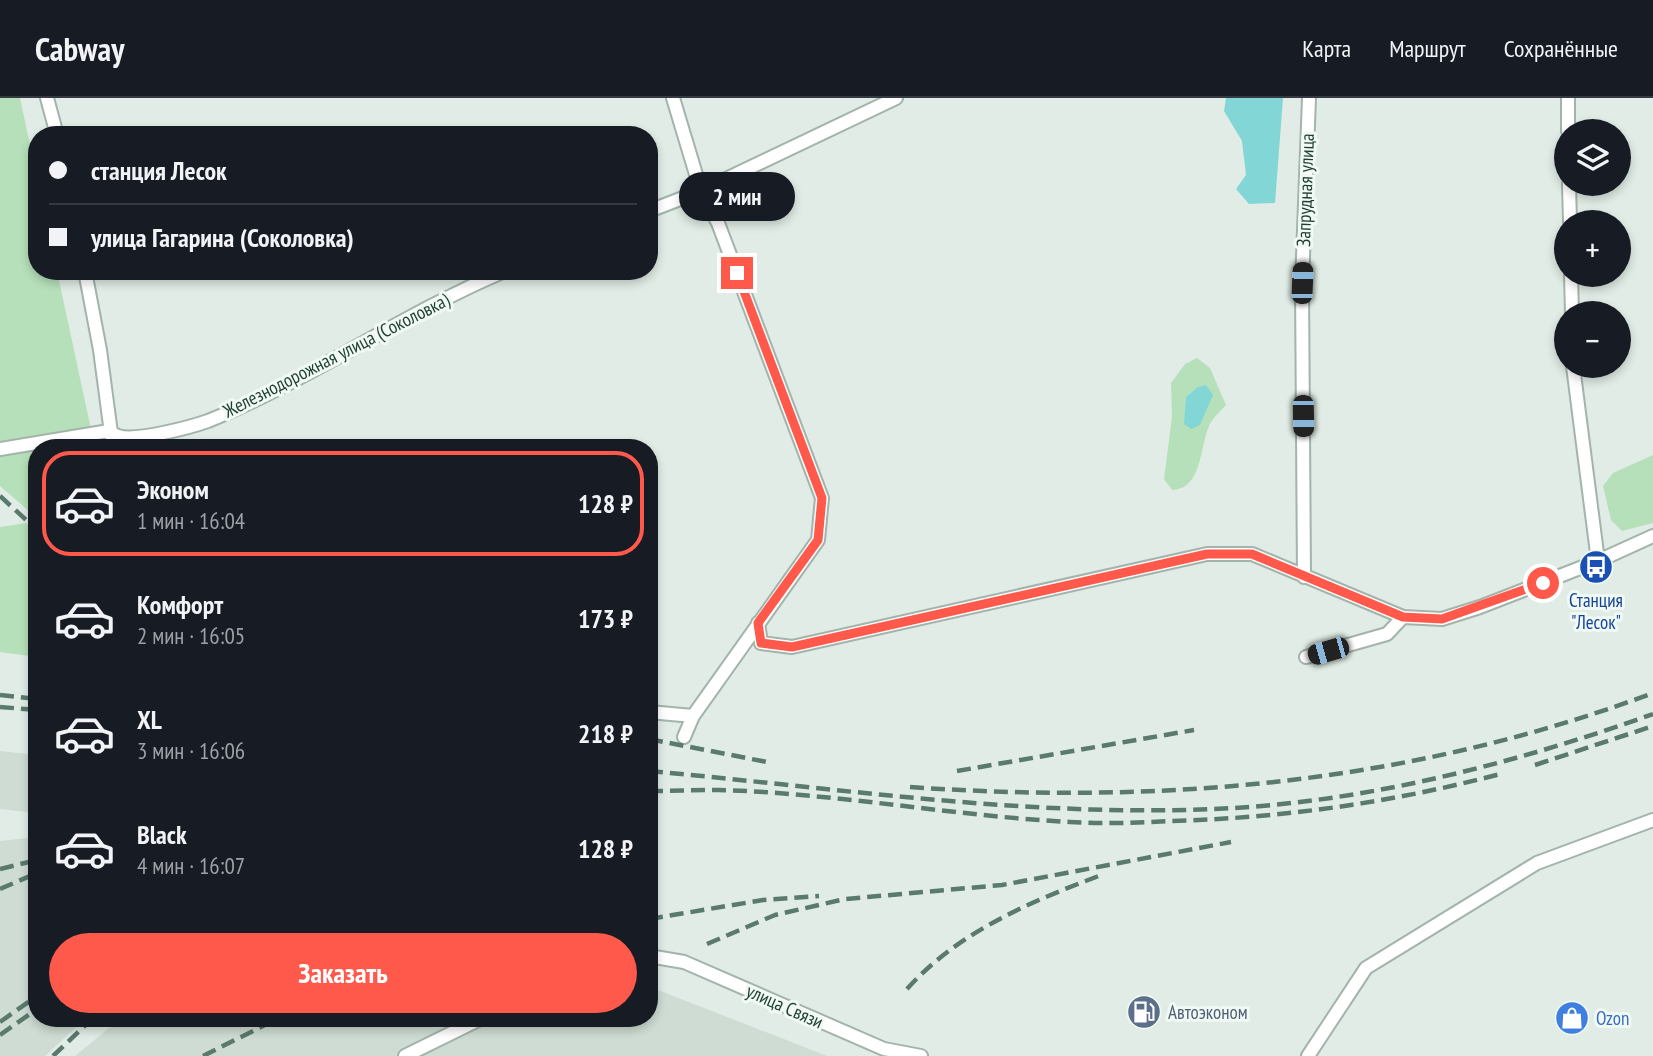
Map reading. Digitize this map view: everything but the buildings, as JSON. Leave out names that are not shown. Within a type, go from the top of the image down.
[{"type":"street","points":[[47,98],[55,126]]},
{"type":"street","points":[[673,98],[701,191],[718,223],[822,498],[818,540],[692,716],[684,737]]},
{"type":"street","points":[[658,208],[701,191],[896,98]]},
{"type":"street","name":"Запрудная улица","points":[[1304,577],[1302,283],[1309,98]]},
{"type":"street","points":[[1568,98],[1568,119]]},
{"type":"street","points":[[87,280],[100,350],[111,439]]},
{"type":"street","name":"Железнодорожная улица (Соколовка)","points":[[61,439],[109,431],[119,437],[156,435],[206,421],[289,383],[484,280]]},
{"type":"street","points":[[1575,378],[1598,561]]},
{"type":"street","name":"Железнодорожная улица (Соколовка)","points":[[0,449],[28,444]]},
{"type":"street","points":[[758,623],[761,643],[792,647],[1207,554],[1252,554],[1403,617],[1442,619],[1598,561],[1653,536]]},
{"type":"street","points":[[1306,657],[1387,634],[1403,617]]},
{"type":"street","points":[[658,713],[692,716]]},
{"type":"street","points":[[1308,1056],[1366,968],[1537,863],[1653,820]]},
{"type":"street","name":"улица Связи","points":[[658,958],[684,962],[884,1049],[921,1056]]},
{"type":"street","points":[[405,1056],[464,1027]]},
{"type":"shaded area","points":[[0,751],[28,754],[28,812],[0,809]]},
{"type":"shaded area","points":[[28,838],[28,1027],[76,1027],[45,1056],[0,1056],[0,841]]},
{"type":"shaded area","points":[[658,990],[827,1056],[75,1056],[110,1027],[658,1027]]},
{"type":"green space","points":[[0,98],[20,98],[28,136],[28,280],[59,280],[93,439],[28,439],[28,510],[0,486]]},
{"type":"green space","points":[[1197,358],[1210,368],[1226,405],[1211,422],[1199,463],[1190,482],[1182,488],[1172,490],[1164,479],[1172,417],[1171,383],[1185,364]]},
{"type":"green space","points":[[1653,455],[1653,523],[1622,531],[1611,520],[1603,486],[1613,473]]},
{"type":"green space","points":[[28,524],[28,656],[0,652],[0,527]]},
{"type":"water","points":[[1226,98],[1283,98],[1275,203],[1249,204],[1236,189],[1246,175],[1242,141],[1224,111]]},
{"type":"water","points":[[1206,385],[1213,395],[1200,425],[1191,429],[1184,424],[1186,397],[1198,387]]},
{"type":"railway","points":[[0,496],[28,522]]},
{"type":"railway","points":[[910,787],[1100,793],[1194,789],[1287,780],[1380,767],[1471,748],[1562,724],[1653,693]]},
{"type":"railway","points":[[0,695],[28,698]]},
{"type":"railway","points":[[0,707],[28,709]]},
{"type":"railway","points":[[658,772],[1002,805],[1072,809],[1214,809],[1326,799],[1437,778],[1546,749],[1653,714]]},
{"type":"railway","points":[[1535,765],[1653,726]]},
{"type":"railway","points":[[957,771],[1194,730]]},
{"type":"railway","points":[[658,741],[767,762]]},
{"type":"railway","points":[[658,791],[762,792],[1026,819],[1120,823],[1255,816],[1339,807],[1504,773]]},
{"type":"railway","points":[[707,944],[775,915],[845,899],[1002,885],[1231,842]]},
{"type":"railway","points":[[0,869],[28,862]]},
{"type":"railway","points":[[907,989],[927,969],[973,934],[1050,895],[1104,874]]},
{"type":"railway","points":[[0,889],[28,877]]},
{"type":"railway","points":[[658,918],[763,900],[819,896]]},
{"type":"railway","points":[[0,1022],[28,1002]]},
{"type":"railway","points":[[0,1035],[28,1015]]},
{"type":"railway","points":[[53,1056],[84,1027]]},
{"type":"railway","points":[[203,1056],[261,1027]]},
{"type":"place","name":"Станция \"Лесок\"","points":[[1596,567]]},
{"type":"place","name":"Автоэконом","points":[[1144,1012]]},
{"type":"place","name":"Ozon","points":[[1572,1018]]},
{"type":"route","points":[[737,273],[822,498],[818,540],[758,623],[761,643],[792,647],[1207,554],[1252,554],[1403,617],[1442,619],[1543,583]]}]
